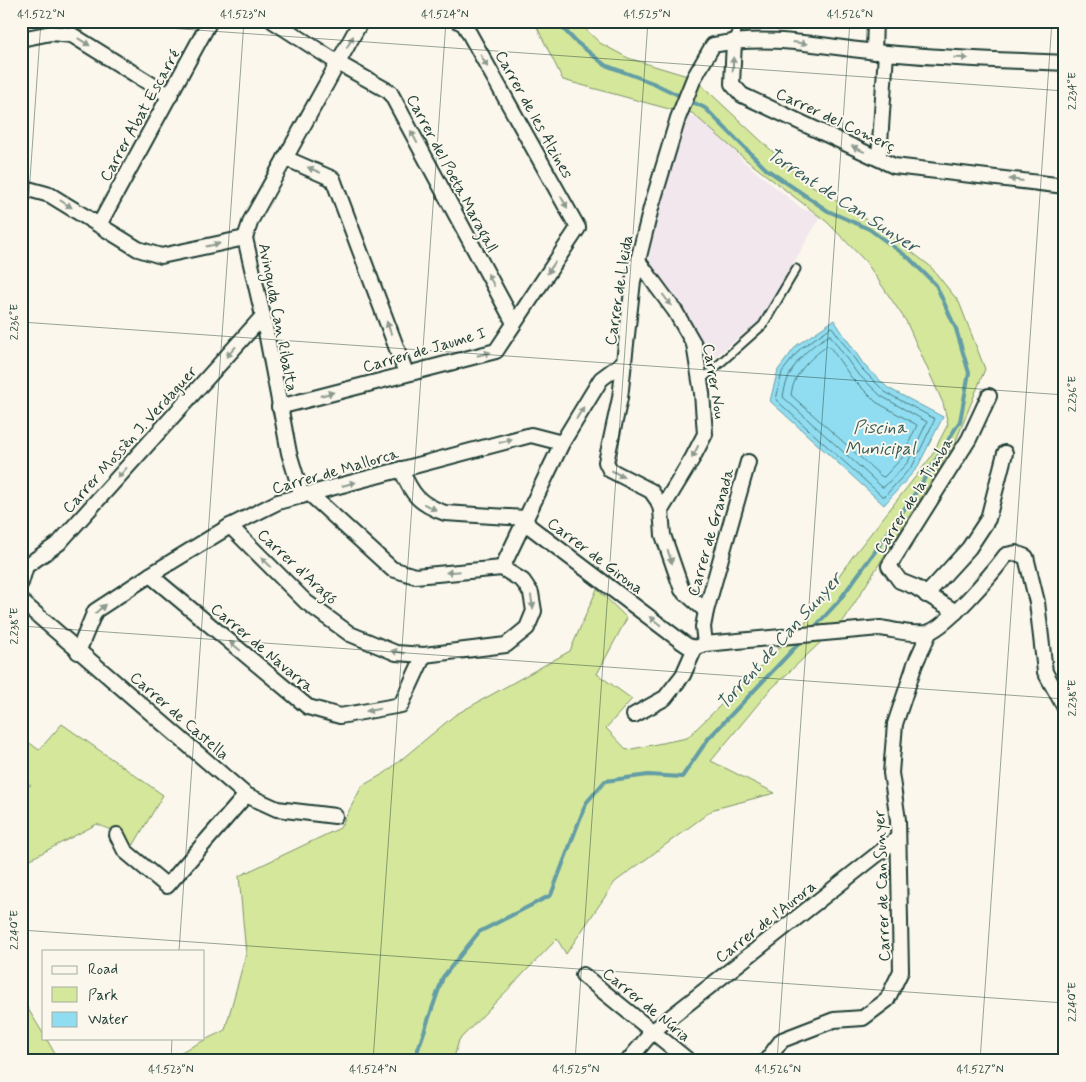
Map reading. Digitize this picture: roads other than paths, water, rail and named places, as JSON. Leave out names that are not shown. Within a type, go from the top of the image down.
[{"type":"street","name":"Carrer Abat Escarré","points":[[99,225],[210,21]]},
{"type":"street","name":"Carrer del Poeta Maragall","points":[[273,21],[338,63],[390,92],[514,323]]},
{"type":"street","name":"Avinguda Can Ribalta","points":[[306,495],[289,452],[263,316],[245,238],[251,220],[284,158],[361,21]]},
{"type":"street","name":"Carrer de les Alzines","points":[[458,21],[464,24],[578,228]]},
{"type":"street","points":[[875,21],[880,53],[879,158]]},
{"type":"street","points":[[21,39],[51,32],[72,35],[170,96]]},
{"type":"street","name":"Carrer de Lleida","points":[[502,568],[562,443],[601,379],[624,362],[633,281],[651,208],[678,118],[694,78],[713,45],[734,41],[774,40],[880,53],[1065,64]]},
{"type":"street","name":"Carrer del Comerç","points":[[734,41],[732,84],[742,96],[894,166],[1065,186]]},
{"type":"street","points":[[284,158],[333,179],[406,374]]},
{"type":"street","points":[[21,187],[50,195],[138,249],[161,256],[245,238]]},
{"type":"street","name":"Carrer de Jaume I","points":[[280,407],[496,350],[578,228]]},
{"type":"street","name":"Carrer Nou","points":[[638,261],[675,311],[694,344],[705,434],[661,510]]},
{"type":"street","name":"Carrer Mossèn J. Verdaguer","points":[[21,583],[26,566],[59,542],[263,316]]},
{"type":"street","name":"Carrer de Granada","points":[[624,362],[620,398],[606,462],[610,470],[651,491],[658,500],[661,510],[662,535],[682,590],[706,611]]},
{"type":"street","name":"Carrer de la Timba","points":[[956,612],[915,587],[900,581],[889,566],[969,439],[989,396]]},
{"type":"street","name":"Carrer de Mallorca","points":[[78,652],[95,611],[230,526],[278,502],[531,434],[562,443]]},
{"type":"street","points":[[926,595],[969,548],[988,519],[1005,453]]},
{"type":"street","name":"Carrer de Granada","points":[[700,646],[706,611],[748,462]]},
{"type":"street","name":"Carrer de Girona","points":[[401,469],[409,487],[422,503],[433,509],[446,513],[526,518],[530,526],[682,642],[688,646],[700,646]]},
{"type":"street","points":[[306,495],[392,569],[415,576],[502,568]]},
{"type":"street","name":"Carrer d'Aragó","points":[[230,526],[306,602],[350,634],[396,653],[424,655],[506,645],[527,628],[534,611],[531,593],[523,581],[502,568]]},
{"type":"street","points":[[634,715],[665,698],[683,675],[700,646],[880,628],[908,633],[929,633],[956,612],[990,576],[1006,555],[1016,553],[1026,557],[1037,602],[1045,672],[1065,708]]},
{"type":"street","name":"Carrer de Navarra","points":[[150,575],[308,707],[340,716],[401,705],[424,655]]},
{"type":"street","name":"Carrer de Castella","points":[[21,601],[246,795],[277,809],[335,816]]},
{"type":"street","name":"Carrer de Can Sunyer","points":[[766,1061],[782,1040],[834,1020],[863,1018],[887,1000],[901,971],[898,820],[891,774],[895,724],[914,664],[929,633]]},
{"type":"street","points":[[117,835],[125,851],[167,886],[246,795]]},
{"type":"street","name":"Carrer de l'Aurora","points":[[628,1061],[653,1031],[898,838]]},
{"type":"street","name":"Carrer de Núria","points":[[583,975],[688,1061]]},
{"type":"lane","points":[[734,41],[740,21]]},
{"type":"lane","points":[[700,382],[763,325],[796,269]]},
{"type":"water","name":"Piscina Municipal","points":[[834,320],[864,365],[888,388],[943,417],[917,468],[884,505],[770,401],[778,370],[797,345]]},
{"type":"waterway","name":"Torrent de Can Sunyer","points":[[556,21],[575,41],[605,65],[653,83],[705,108],[766,169],[828,211],[869,229],[909,258],[936,285],[956,329],[969,373],[960,421],[918,489],[874,553],[838,602],[811,631]]},
{"type":"waterway","name":"Torrent de Can Sunyer","points":[[414,1061],[443,977],[479,932],[551,895],[586,803],[605,781],[648,775],[682,777],[708,739],[803,639]]}]
